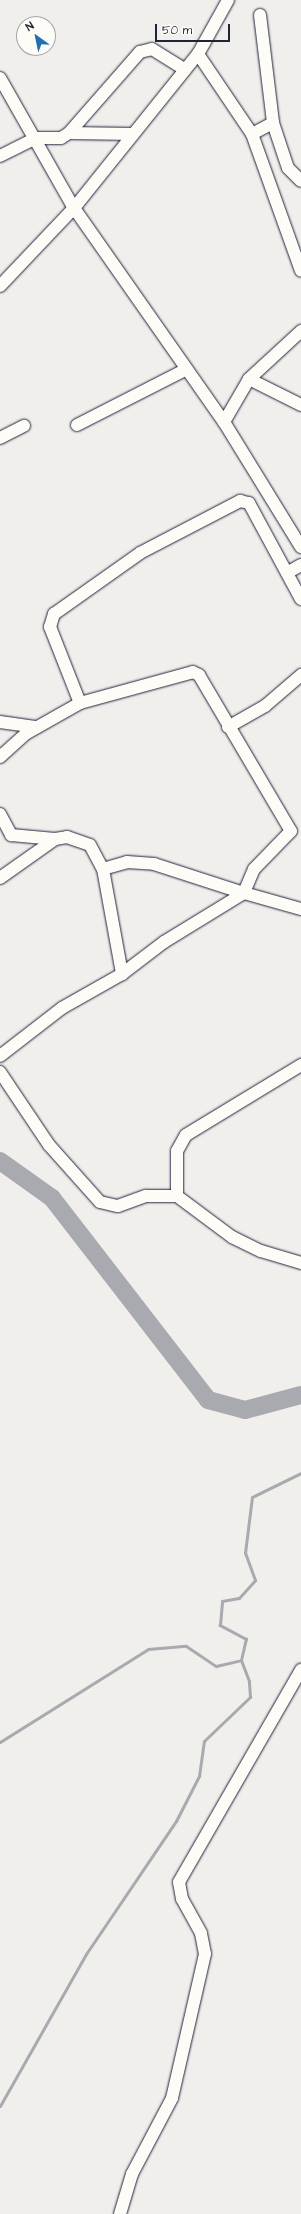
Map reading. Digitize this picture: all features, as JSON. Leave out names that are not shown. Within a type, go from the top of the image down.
[{"type":"street","points":[[0,286],[74,208],[198,54],[228,0]]},
{"type":"street","points":[[260,15],[273,123],[288,168],[301,181]]},
{"type":"street","points":[[0,156],[36,138],[61,138],[69,133],[140,52],[152,49],[185,70]]},
{"type":"street","points":[[198,54],[252,134],[301,271]]},
{"type":"street","points":[[0,78],[36,138],[74,208],[224,422],[301,547]]},
{"type":"street","points":[[252,134],[273,123]]},
{"type":"street","points":[[69,133],[133,134]]},
{"type":"street","points":[[224,422],[249,379],[301,331]]},
{"type":"street","points":[[77,425],[187,369]]},
{"type":"street","points":[[249,379],[301,405]]},
{"type":"street","points":[[0,438],[24,426]]},
{"type":"street","points":[[80,703],[50,619],[140,553],[245,501],[301,599]]},
{"type":"street","points":[[287,573],[301,565]]},
{"type":"street","points":[[0,757],[37,727],[80,703],[192,672],[199,675],[228,727],[291,831],[254,869],[244,894],[164,942],[122,974],[62,1008],[0,1056]]},
{"type":"street","points":[[228,727],[265,706],[301,675]]},
{"type":"street","points":[[0,722],[37,727]]},
{"type":"street","points":[[0,814],[11,835],[55,839],[67,837],[90,845],[103,869],[122,974]]},
{"type":"street","points":[[0,878],[55,839]]},
{"type":"street","points":[[103,869],[127,862],[154,864],[244,894],[300,908]]},
{"type":"street","points":[[177,1196],[177,1151],[186,1135],[301,1065]]},
{"type":"street","points":[[0,1072],[49,1145],[100,1202],[118,1206],[146,1196],[177,1196],[232,1237],[261,1251],[301,1263]]},
{"type":"street","points":[[120,2214],[132,2174],[172,2098],[205,1954],[201,1934],[182,1899],[179,1882],[301,1670]]},
{"type":"waterway","points":[[0,1161],[52,1198],[208,1400],[245,1410],[301,1395]]},
{"type":"waterway","points":[[0,1742],[148,1649],[186,1646],[216,1666],[241,1660],[246,1639],[220,1625],[222,1601],[239,1598],[255,1580],[245,1553],[252,1497],[301,1473]]},
{"type":"waterway","points":[[0,2106],[86,1954],[176,1821],[199,1776],[204,1741],[250,1697],[249,1681],[241,1660]]}]
